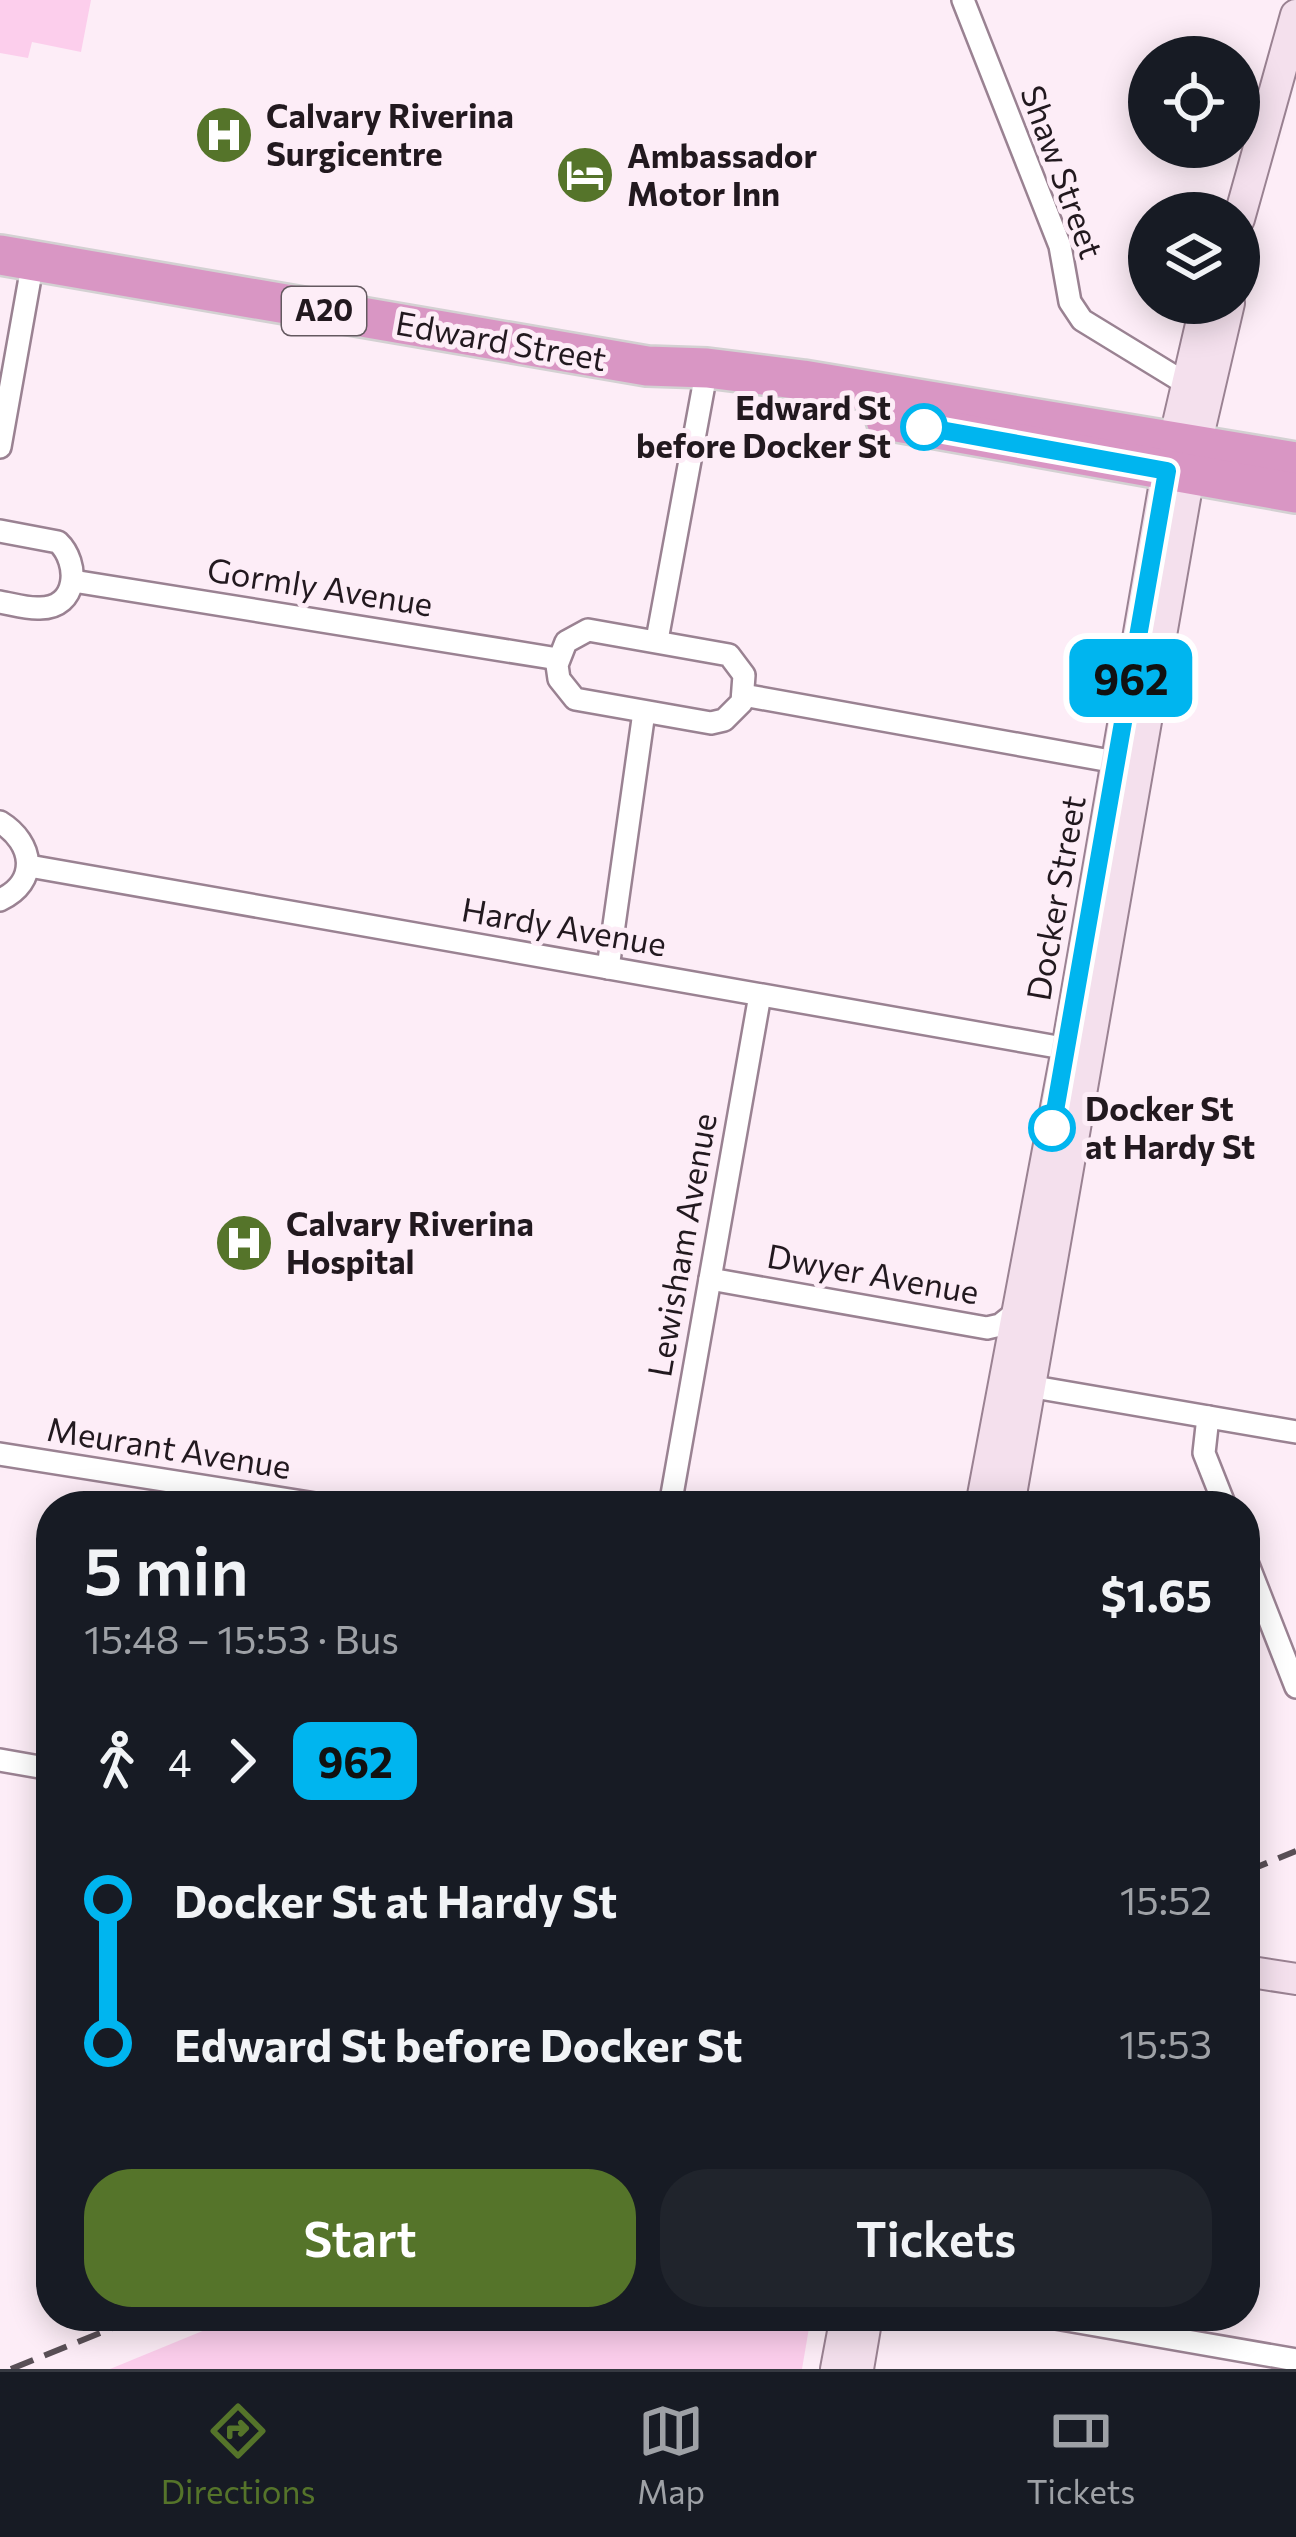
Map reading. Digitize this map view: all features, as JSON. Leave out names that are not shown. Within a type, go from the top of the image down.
[{"type":"highway","name":"Edward Street","points":[[17,258],[1181,457],[1296,462]]},
{"type":"highway","name":"Edward Street","points":[[1181,457],[1296,494]]},
{"type":"main road","points":[[1247,192],[1296,15]]},
{"type":"main road","name":"Docker Street","points":[[985,1491],[1017,1384],[1181,457],[1185,383],[1200,324]]},
{"type":"main road","name":"Docker Street","points":[[1010,1491],[1019,1310],[1078,1050],[1116,762],[1181,457],[1222,324]]},
{"type":"main road","points":[[1260,1974],[1296,1979]]},
{"type":"main road","points":[[836,2369],[842,2331]]},
{"type":"main road","points":[[858,2369],[864,2331]]},
{"type":"street","name":"Shaw Street","points":[[963,0],[1060,246],[1070,302],[1082,320],[1185,383]]},
{"type":"street","points":[[0,447],[17,258]]},
{"type":"street","points":[[657,640],[706,377]]},
{"type":"street","points":[[0,531],[58,542],[73,562],[73,581],[64,598],[53,605],[41,609],[0,602]]},
{"type":"street","name":"Gormly Avenue","points":[[73,581],[558,659]]},
{"type":"street","points":[[588,630],[657,640],[729,656],[744,675],[743,695],[734,712],[711,723],[644,712],[575,698],[559,680],[558,659],[566,641],[588,630]]},
{"type":"street","points":[[743,695],[1116,762]]},
{"type":"street","points":[[608,968],[644,712]]},
{"type":"street","points":[[0,822],[23,842],[28,866],[17,891],[0,900]]},
{"type":"street","name":"Hardy Avenue","points":[[28,866],[1078,1050]]},
{"type":"street","name":"Lewisham Avenue","points":[[673,1491],[760,995]]},
{"type":"street","name":"Dwyer Avenue","points":[[710,1279],[987,1328],[1000,1325],[1019,1310]]},
{"type":"street","points":[[1017,1384],[1296,1432]]},
{"type":"street","points":[[1208,1417],[1204,1453],[1219,1491]]},
{"type":"street","name":"Meurant Avenue","points":[[0,1454],[233,1491]]},
{"type":"street","points":[[1260,1595],[1296,1687]]},
{"type":"street","points":[[0,1760],[36,1766]]},
{"type":"street","points":[[1130,2331],[1296,2360]]},
{"type":"shaded area","points":[[0,0],[91,0],[81,52],[32,42],[28,58],[0,53]]},
{"type":"shaded area","points":[[202,2331],[808,2331],[802,2369],[110,2369]]},
{"type":"railway","points":[[1260,1866],[1296,1851]]},
{"type":"railway","points":[[11,2369],[105,2331]]},
{"type":"bus line","name":"962","points":[[924,427],[1167,471],[1052,1128]]},
{"type":"place","name":"Calvary Riverina Surgicentre","points":[[224,135]]},
{"type":"place","name":"Ambassador Motor Inn","points":[[585,175]]},
{"type":"place","name":"Edward St before Docker St","points":[[924,427]]},
{"type":"place","name":"Docker St at Hardy St","points":[[1052,1128]]},
{"type":"place","name":"Calvary Riverina Hospital","points":[[244,1243]]}]
